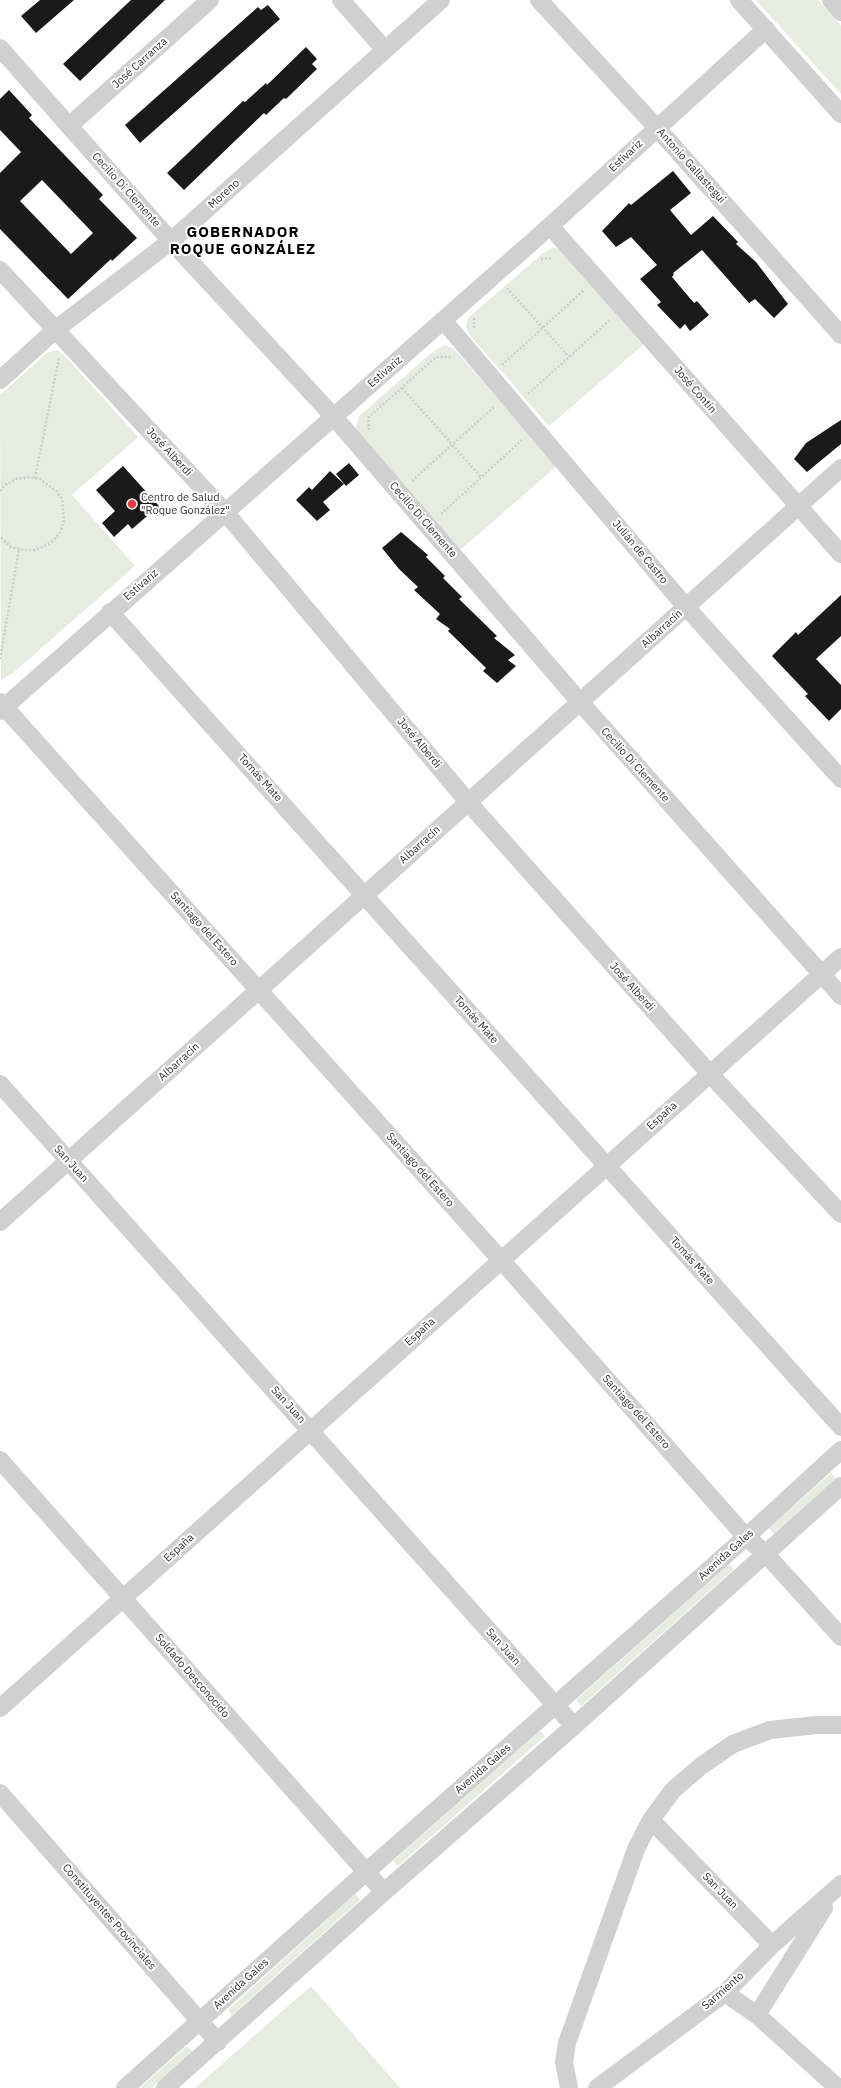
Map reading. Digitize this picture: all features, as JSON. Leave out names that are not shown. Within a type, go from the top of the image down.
[{"type":"street","name":"José Carranza","points":[[69,126],[210,0]]},
{"type":"street","points":[[341,0],[386,50]]},
{"type":"street","name":"Moreno","points":[[0,380],[59,334],[171,241],[441,0]]},
{"type":"street","name":"Antonio Gallastegui","points":[[539,0],[657,128],[841,335]]},
{"type":"street","points":[[739,0],[841,114]]},
{"type":"street","points":[[831,0],[841,12]]},
{"type":"street","name":"Estivariz","points":[[1,707],[334,417],[550,226],[766,29]]},
{"type":"street","name":"Cecilio Di Clemente","points":[[0,48],[171,241],[334,417],[580,702],[841,996]]},
{"type":"street","name":"José Contín","points":[[550,226],[841,554]]},
{"type":"street","name":"José Alberdi","points":[[0,270],[224,512],[468,802],[710,1074],[841,1214]]},
{"type":"street","name":"Julián de Castro","points":[[443,320],[686,607],[841,779]]},
{"type":"street","name":"Albarracín","points":[[0,1222],[841,468]]},
{"type":"street","name":"Tomás Mate","points":[[110,612],[841,1428]]},
{"type":"street","name":"Santiago del Estero","points":[[1,707],[259,990],[501,1260],[746,1537],[765,1553],[841,1637]]},
{"type":"street","name":"España","points":[[0,1708],[841,957]]},
{"type":"street","name":"San Juan","points":[[0,1084],[574,1726]]},
{"type":"street","name":"Avenida Gales","points":[[125,2088],[366,1872],[746,1537],[841,1450]]},
{"type":"street","name":"Soldado Desconocido","points":[[0,1460],[384,1892]]},
{"type":"street","points":[[165,2088],[384,1892],[574,1726],[841,1486]]},
{"type":"street","points":[[569,2088],[564,2062],[567,2043],[636,1849],[651,1820],[673,1790],[701,1766],[733,1744],[770,1730],[817,1725],[841,1725]]},
{"type":"street","name":"Constituyentes Provinciales","points":[[0,1793],[218,2042]]},
{"type":"street","name":"San Juan","points":[[651,1820],[772,1946]]},
{"type":"street","points":[[757,2015],[838,1887]]},
{"type":"street","name":"Sarmiento","points":[[597,2088],[725,1993],[772,1946],[838,1887]]},
{"type":"street","points":[[725,1993],[757,2015],[838,2088]]},
{"type":"path","points":[[536,263],[542,258],[557,257]]},
{"type":"path","points":[[502,293],[513,283]]},
{"type":"path","points":[[580,284],[590,296]]},
{"type":"path","points":[[507,288],[569,357]]},
{"type":"path","points":[[502,365],[585,290]]},
{"type":"path","points":[[369,433],[368,418],[436,357],[451,357],[474,333],[473,318],[479,314]]},
{"type":"path","points":[[605,314],[615,326]]},
{"type":"path","points":[[528,394],[610,320]]},
{"type":"path","points":[[35,478],[59,334]]},
{"type":"path","points":[[497,360],[507,370]]},
{"type":"path","points":[[402,388],[481,477]]},
{"type":"path","points":[[523,388],[533,399]]},
{"type":"path","points":[[412,481],[494,407]]},
{"type":"path","points":[[441,514],[523,440]]},
{"type":"path","points":[[407,476],[417,486]]},
{"type":"path","points":[[0,491],[5,485],[16,479],[28,477],[35,478],[49,484],[56,490],[62,499],[64,508],[64,520],[61,531],[54,540],[45,546],[35,550],[19,549],[11,547],[0,537]]},
{"type":"path","points":[[436,508],[446,519]]},
{"type":"path","points":[[0,659],[19,549]]},
{"type":"shaded area","points":[[756,0],[818,0],[841,26],[841,94]]},
{"type":"shaded area","points":[[552,248],[560,249],[643,345],[549,426],[469,334],[466,326],[468,318],[542,254]]},
{"type":"shaded area","points":[[445,345],[454,349],[557,466],[460,550],[360,437],[356,427],[359,416],[435,350]]},
{"type":"shaded area","points":[[57,350],[64,355],[138,437],[72,495],[135,566],[13,673],[1,680],[0,395],[47,353]]},
{"type":"shaded area","points":[[831,1473],[836,1478],[774,1534],[769,1528]]},
{"type":"shaded area","points":[[729,1564],[734,1569],[581,1706],[576,1700]]},
{"type":"shaded area","points":[[540,1731],[545,1736],[398,1866],[393,1861]]},
{"type":"shaded area","points":[[355,1894],[360,1900],[232,2015],[228,2010]]},
{"type":"shaded area","points":[[311,1986],[400,2088],[195,2088]]},
{"type":"shaded area","points":[[187,2046],[193,2052],[151,2088],[140,2088]]},
{"type":"building","points":[[40,0],[74,0],[36,33],[21,16]]},
{"type":"building","points":[[131,0],[165,0],[80,81],[63,64]]},
{"type":"building","points":[[268,5],[280,19],[140,143],[125,125],[258,7],[261,10]]},
{"type":"building","points":[[306,47],[317,59],[312,64],[317,69],[286,99],[284,98],[266,115],[264,113],[184,190],[167,173],[243,101],[245,102],[266,83],[267,85]]},
{"type":"building","points":[[9,90],[32,115],[29,118],[103,195],[99,199],[137,238],[112,261],[111,259],[68,299],[0,229],[0,173],[21,152],[0,130],[0,99]],"holes":[[[42,180],[93,233],[71,254],[20,201]]]},
{"type":"building","points":[[673,171],[691,193],[670,210],[691,235],[713,216],[738,242],[736,244],[756,262],[788,304],[774,318],[755,299],[749,303],[702,250],[673,273],[674,274],[672,277],[694,303],[697,301],[709,315],[690,331],[685,324],[680,329],[657,305],[661,302],[640,279],[657,265],[631,237],[616,247],[602,231],[629,203],[631,205]]},
{"type":"building","points":[[841,420],[841,444],[807,472],[794,459],[806,443]]},
{"type":"building","points":[[349,463],[359,475],[346,486],[336,474]]},
{"type":"building","name":"Centro de Salud \"Roque González\"","points":[[123,466],[159,506],[132,529],[128,524],[114,537],[102,523],[115,511],[96,490]]},
{"type":"building","points":[[330,471],[344,484],[323,502],[330,510],[317,521],[296,500],[309,487],[312,490]]},
{"type":"building","points":[[401,532],[428,555],[426,557],[445,576],[443,578],[462,597],[459,599],[497,636],[494,638],[515,655],[508,660],[516,666],[497,683],[483,671],[486,668],[448,631],[450,629],[436,619],[440,614],[414,590],[418,587],[399,569],[382,548]]},
{"type":"building","points":[[841,595],[841,636],[816,659],[841,685],[841,709],[829,721],[805,696],[808,694],[772,656],[796,632],[798,635]]},
{"type":"place","name":"Centro de Salud \"Roque González\"","points":[[132,504]]},
{"type":"district","name":"GOBERNADOR ROQUE GONZÁLEZ","points":[[243,242]]}]
